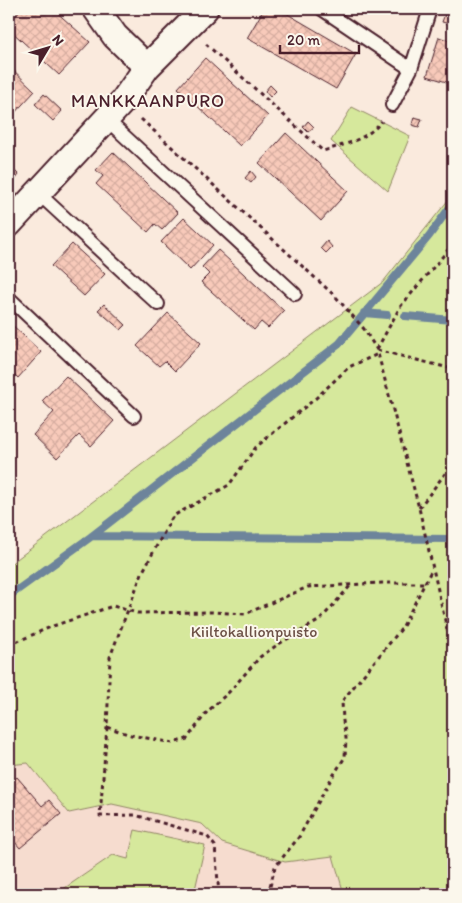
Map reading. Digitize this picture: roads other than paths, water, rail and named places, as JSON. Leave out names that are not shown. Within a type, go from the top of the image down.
[{"type":"street","points":[[96,9],[115,36],[147,67]]},
{"type":"street","points":[[9,224],[122,102],[147,67],[205,9]]},
{"type":"lane","points":[[322,9],[411,69]]},
{"type":"lane","points":[[392,105],[411,69],[430,9]]},
{"type":"lane","points":[[106,120],[296,294]]},
{"type":"lane","points":[[38,192],[158,304]]},
{"type":"lane","points":[[9,298],[134,416]]},
{"type":"waterway","points":[[9,596],[92,536],[339,344],[429,236],[453,203]]},
{"type":"waterway","points":[[364,313],[387,315]]},
{"type":"waterway","points":[[405,316],[453,320]]},
{"type":"waterway","points":[[92,536],[453,539]]},
{"type":"district","name":"MANKKAANPURO","points":[[148,101]]},
{"type":"park label","name":"Kiiltokallionpuisto","points":[[254,631]]}]
